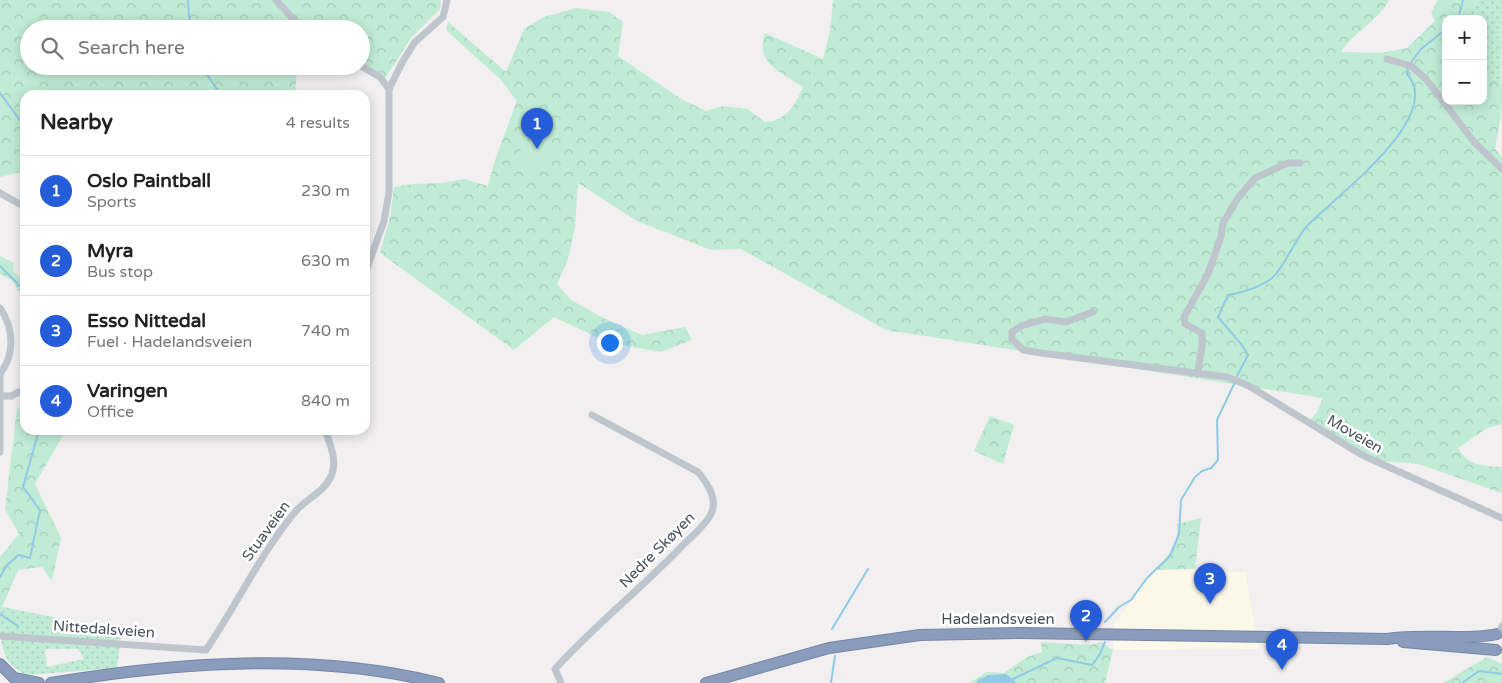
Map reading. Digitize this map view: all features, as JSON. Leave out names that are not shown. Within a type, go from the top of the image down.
[{"type":"highway","name":"Hadelandsveien","points":[[1387,639],[1406,636],[1482,636],[1500,630]]},
{"type":"highway","points":[[1499,652],[1494,642],[1500,630]]},
{"type":"highway","name":"Hadelandsveien","points":[[706,683],[829,648],[920,635],[1021,634],[1387,639],[1499,652]]},
{"type":"highway","points":[[0,664],[14,678],[39,683]]},
{"type":"highway","points":[[51,683],[177,668],[278,665],[366,670],[439,683]]},
{"type":"highway","points":[[61,683],[72,679]]},
{"type":"street","points":[[276,0],[294,20]]},
{"type":"street","points":[[370,260],[384,221],[389,192],[389,89],[412,47],[443,17],[447,0]]},
{"type":"street","points":[[1387,60],[1411,66],[1426,79],[1474,142],[1502,169]]},
{"type":"street","points":[[370,72],[380,78],[389,89]]},
{"type":"street","points":[[1198,372],[1200,355],[1204,344],[1202,333],[1185,324],[1184,317],[1208,274],[1221,237],[1223,223],[1238,198],[1255,178],[1288,163],[1300,163]]},
{"type":"street","points":[[0,193],[20,204]]},
{"type":"street","points":[[0,308],[5,316],[12,343],[5,368],[0,374],[0,452]]},
{"type":"street","name":"Moveien","points":[[1093,312],[1066,322],[1045,319],[1021,326],[1012,332],[1012,339],[1023,350],[1227,377],[1249,386],[1362,455],[1502,518]]},
{"type":"street","points":[[1,396],[11,396],[20,392]]},
{"type":"street","name":"Nedre Skøyen","points":[[561,683],[555,669],[669,560],[710,515],[713,504],[707,484],[698,472],[592,415]]},
{"type":"street","name":"Stuaveien","points":[[206,650],[262,558],[295,511],[316,495],[330,478],[334,464],[326,435]]},
{"type":"street","name":"Nittedalsveien","points":[[0,636],[206,650]]},
{"type":"shaded area","points":[[1215,567],[1222,571],[1245,572],[1259,649],[1113,650],[1114,624],[1154,570]]},
{"type":"green space","points":[[0,0],[441,0],[440,9],[411,38],[384,80],[370,73],[370,20],[20,20],[20,75],[297,75],[295,90],[20,90],[20,172],[0,177]]},
{"type":"green space","points":[[833,0],[1389,0],[1378,15],[1341,52],[1380,53],[1407,48],[1435,21],[1431,13],[1438,0],[1477,0],[1468,15],[1442,15],[1442,105],[1487,105],[1487,76],[1502,84],[1502,109],[1495,149],[1502,157],[1502,424],[1487,428],[1458,448],[1471,462],[1502,467],[1502,493],[1418,464],[1372,460],[1307,423],[1317,412],[1323,398],[886,330],[741,249],[711,250],[637,221],[578,183],[575,227],[568,259],[557,284],[571,300],[605,319],[642,335],[685,327],[692,340],[661,352],[609,343],[554,317],[514,350],[380,253],[390,217],[394,187],[464,179],[488,186],[494,163],[517,101],[501,80],[446,30],[448,22],[506,72],[524,29],[544,17],[576,8],[609,12],[623,22],[618,56],[683,100],[706,111],[723,106],[747,109],[765,122],[779,119],[789,111],[803,87],[779,72],[767,60],[763,52],[765,33],[823,59],[830,31]]},
{"type":"green space","points":[[1477,0],[1502,0],[1501,85],[1487,76],[1487,15],[1468,15]]},
{"type":"green space","points":[[547,134],[555,155],[528,170],[518,144]]},
{"type":"green space","points":[[0,256],[14,263],[13,271],[20,277],[20,294],[13,281],[0,274]]},
{"type":"green space","points":[[20,407],[20,435],[63,435],[35,484],[61,538],[52,581],[42,567],[18,570],[0,612],[0,557],[19,534],[5,509],[17,409]]},
{"type":"green space","points":[[990,416],[1014,425],[1003,464],[974,451]]},
{"type":"green space","points":[[1201,518],[1195,569],[1154,570],[1175,544],[1177,524]]},
{"type":"green space","points":[[3,607],[58,618],[121,638],[117,668],[27,675],[11,664],[3,650],[0,632],[0,612]],"holes":[[[45,649],[78,649],[84,659],[47,667]]]},
{"type":"green space","points":[[1041,642],[1090,645],[1102,642],[1113,650],[1105,683],[970,683],[986,672],[1004,673],[1027,657],[1042,652]]},
{"type":"green space","points":[[1487,657],[1502,664],[1502,683],[1443,683]]},
{"type":"water","points":[[1006,674],[1017,683],[975,683],[988,675]]},
{"type":"waterway","points":[[188,0],[189,20]]},
{"type":"waterway","points":[[1459,15],[1463,0]]},
{"type":"waterway","points":[[1410,64],[1421,49],[1442,32]]},
{"type":"waterway","points":[[1237,376],[1248,355],[1218,317],[1228,295],[1261,285],[1271,279],[1280,269],[1307,226],[1361,176],[1400,133],[1412,112],[1415,92],[1407,74],[1408,68]]},
{"type":"waterway","points":[[207,75],[218,90]]},
{"type":"waterway","points":[[0,93],[20,120]]},
{"type":"waterway","points":[[0,266],[20,286]]},
{"type":"waterway","points":[[1105,622],[1119,607],[1131,600],[1147,578],[1170,556],[1179,534],[1181,500],[1195,477],[1202,471],[1211,468],[1218,460],[1217,420],[1235,382]]},
{"type":"waterway","points":[[0,577],[7,565],[19,555],[30,558],[40,510],[23,487],[38,435]]},
{"type":"waterway","points":[[832,629],[868,569]]},
{"type":"waterway","points":[[0,614],[18,626]]},
{"type":"waterway","points":[[1011,680],[1057,658],[1092,665],[1100,654],[1105,642]]},
{"type":"waterway","points":[[831,683],[835,656]]},
{"type":"waterway","points":[[1462,683],[1479,671],[1502,674]]},
{"type":"place","name":"Oslo Paintball","points":[[537,149]]},
{"type":"place","name":"Esso Nittedal","points":[[1210,604]]},
{"type":"place","name":"Myra","points":[[1086,641]]},
{"type":"place","name":"Varingen","points":[[1282,670]]}]
